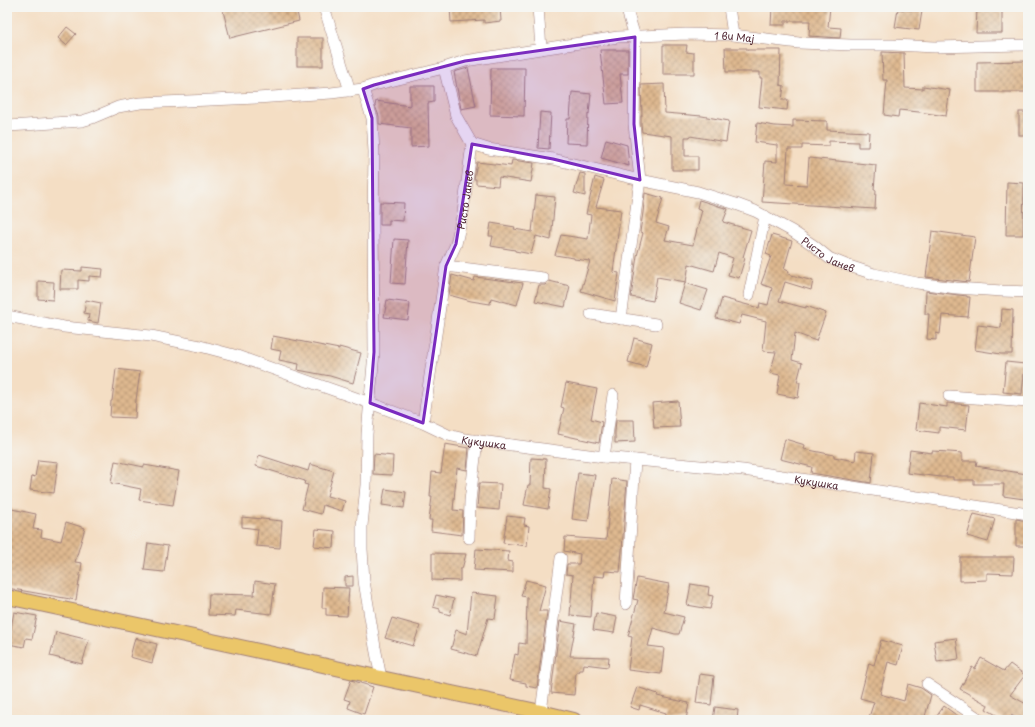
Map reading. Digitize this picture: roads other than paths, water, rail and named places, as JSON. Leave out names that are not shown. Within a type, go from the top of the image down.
[{"type":"main road","points":[[7,598],[273,654],[574,720]]},
{"type":"street","points":[[324,7],[350,90]]},
{"type":"street","points":[[538,7],[541,49]]},
{"type":"street","points":[[621,319],[640,180],[634,124],[635,37],[626,7]]},
{"type":"street","points":[[729,7],[733,35]]},
{"type":"street","name":"1 ви Мај","points":[[7,126],[25,126],[82,120],[92,118],[118,108],[140,103],[257,98],[363,89],[465,61],[480,60],[618,37],[686,34],[733,35],[799,43],[851,45],[935,47],[1028,45]]},
{"type":"street","points":[[444,68],[456,116],[472,144]]},
{"type":"street","points":[[363,89],[372,118],[374,152],[374,352],[367,434],[366,485],[362,526],[362,549],[364,581],[381,678]]},
{"type":"street","name":"Ристо Јанев","points":[[423,423],[446,266],[456,244],[463,212],[472,144],[488,149],[553,159],[698,192],[736,204],[765,216],[792,231],[829,258],[874,274],[917,283],[956,288],[1028,292]]},
{"type":"street","points":[[749,295],[765,216]]},
{"type":"street","points":[[446,266],[543,278]]},
{"type":"street","points":[[591,314],[656,324]]},
{"type":"street","name":"Кукушка","points":[[7,316],[64,327],[151,336],[234,355],[370,403],[423,423],[448,435],[465,439],[604,457],[743,470],[1028,514]]},
{"type":"street","points":[[604,457],[613,395]]},
{"type":"street","points":[[949,396],[1028,402]]},
{"type":"street","points":[[469,538],[470,501],[477,440]]},
{"type":"street","points":[[626,604],[635,460]]},
{"type":"street","points":[[541,712],[561,558]]},
{"type":"street","points":[[927,684],[981,720]]}]
